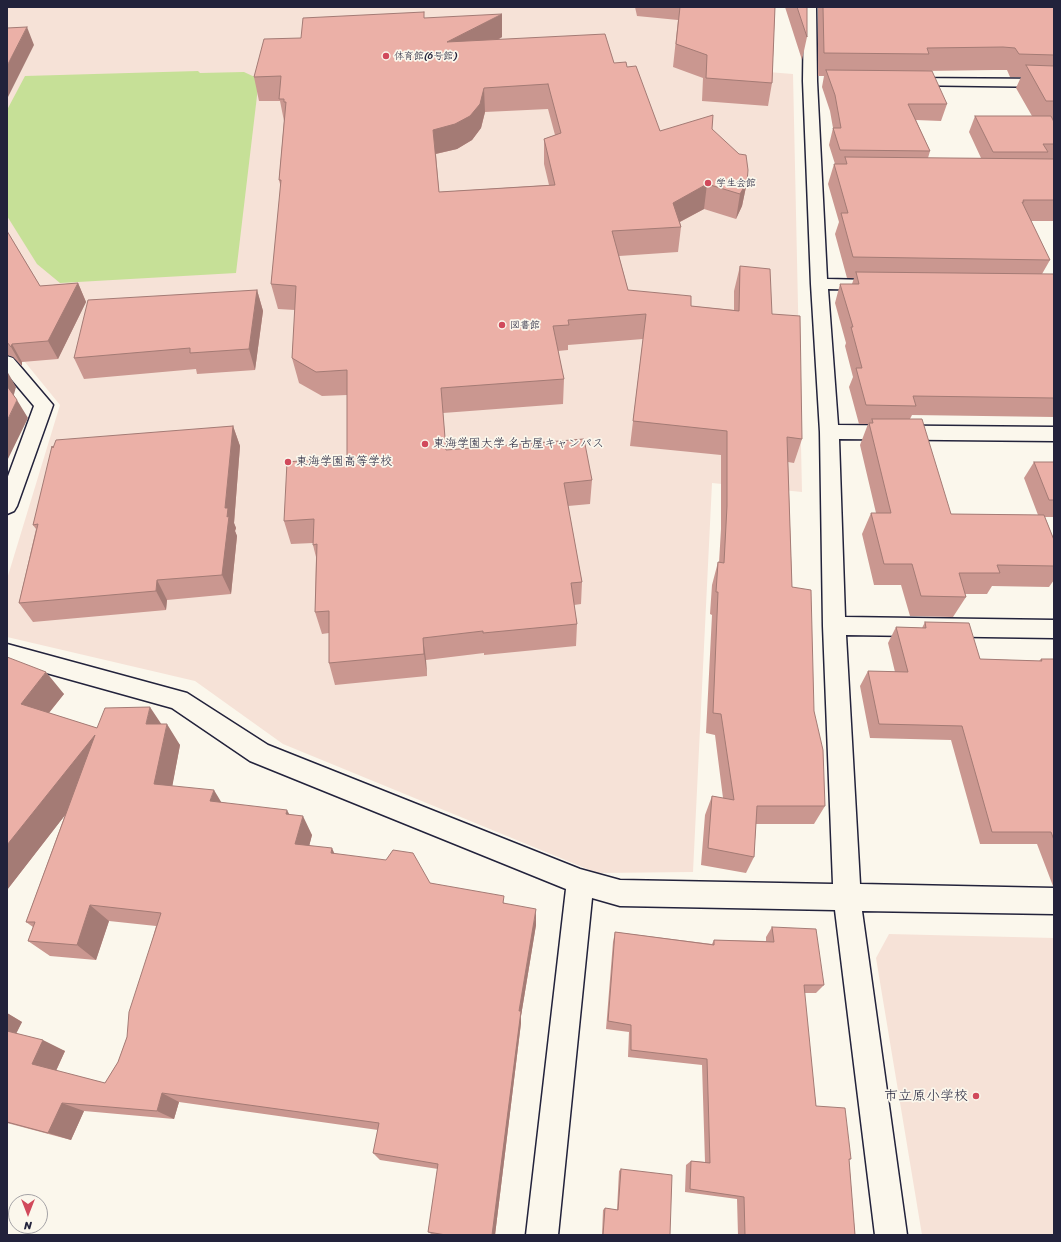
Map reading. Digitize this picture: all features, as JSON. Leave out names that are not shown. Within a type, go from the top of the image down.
[{"type":"street","points":[[810,7],[818,81],[823,172],[819,284],[829,432],[834,626],[847,896],[891,1235]]},
{"type":"street","points":[[897,82],[1054,83]]},
{"type":"street","points":[[819,284],[882,285]]},
{"type":"street","points":[[7,362],[44,405],[7,506]]},
{"type":"street","points":[[829,432],[1054,434]]},
{"type":"street","points":[[834,626],[1054,629]]},
{"type":"street","points":[[7,652],[179,700],[258,753],[580,882],[620,893],[1054,901]]},
{"type":"street","points":[[542,1235],[580,882]]},
{"type":"shaded area","name":"東海学園大学 名古屋キャンパス","points":[[7,7],[731,7],[730,69],[793,74],[802,492],[712,483],[693,872],[597,873],[283,744],[195,681],[7,637],[7,579],[60,405],[7,340]]},
{"type":"shaded area","name":"市立原小学校","points":[[889,934],[1054,938],[1054,1235],[922,1235],[876,958]]},
{"type":"green space","points":[[198,71],[200,73],[244,72],[259,79],[236,273],[60,283],[37,264],[7,216],[7,110],[25,76]]},
{"type":"building","points":[[680,7],[775,7],[772,83],[706,78],[707,55],[676,44]]},
{"type":"building","points":[[797,7],[807,7],[807,37]]},
{"type":"building","points":[[823,7],[1054,7],[1054,55],[1019,54],[1015,48],[1003,47],[927,48],[929,54],[824,53]]},
{"type":"building","points":[[424,12],[424,18],[502,14],[447,42],[605,34],[614,63],[626,62],[627,67],[636,66],[660,131],[713,115],[712,129],[739,154],[746,155],[748,170],[747,182],[740,194],[707,184],[673,203],[681,227],[612,231],[628,290],[691,296],[691,306],[739,311],[740,266],[770,269],[772,314],[800,316],[802,439],[787,437],[792,587],[811,590],[814,711],[823,750],[825,806],[757,806],[754,857],[708,848],[712,796],[734,800],[721,714],[713,713],[718,562],[724,563],[727,506],[727,431],[633,421],[646,314],[568,320],[569,325],[553,326],[564,379],[441,388],[446,450],[584,439],[592,480],[564,483],[582,582],[571,583],[577,624],[483,633],[483,631],[423,638],[424,654],[329,663],[329,611],[315,612],[317,544],[313,545],[314,519],[284,521],[287,462],[347,457],[347,370],[316,372],[292,358],[296,286],[271,284],[281,180],[279,180],[286,102],[284,102],[284,99],[279,99],[281,76],[254,77],[264,39],[301,38],[303,18]],"holes":[[[548,84],[561,133],[544,139],[555,185],[439,192],[433,130],[455,124],[470,116],[480,104],[484,88]]]},
{"type":"building","points":[[27,27],[7,66],[7,28]]},
{"type":"building","points":[[1026,65],[1054,66],[1054,101],[1046,101]]},
{"type":"building","points":[[826,70],[932,71],[947,104],[908,104],[930,151],[840,150],[833,128],[841,128],[835,95]]},
{"type":"building","points":[[975,116],[1051,116],[1054,122],[1054,144],[1043,144],[1048,152],[993,152]]},
{"type":"building","points":[[845,157],[1054,159],[1054,200],[1023,200],[1024,202],[1022,202],[1050,260],[853,257],[841,213],[848,213],[834,164],[847,164]]},
{"type":"building","points":[[7,231],[40,286],[78,283],[48,341],[12,344],[11,347],[7,342]]},
{"type":"building","points":[[856,272],[1054,274],[1054,398],[913,396],[916,406],[866,405],[856,368],[862,368],[851,327],[853,327],[840,284],[859,284]]},
{"type":"building","points":[[257,290],[249,349],[190,353],[190,348],[74,358],[88,300]]},
{"type":"building","points":[[7,386],[17,400],[7,421]]},
{"type":"building","points":[[872,419],[922,419],[951,514],[1044,515],[1054,540],[1054,566],[997,565],[1000,573],[959,573],[966,597],[921,596],[912,564],[884,564],[871,513],[891,513],[869,423],[873,423]]},
{"type":"building","points":[[233,426],[225,508],[228,508],[227,517],[229,516],[222,575],[157,580],[156,591],[19,603],[38,524],[33,525],[52,446],[53,448],[56,440]]},
{"type":"building","points":[[1034,462],[1054,462],[1054,500],[1049,500]]},
{"type":"building","points":[[925,622],[969,623],[980,659],[1042,661],[1041,659],[1054,659],[1054,840],[1051,832],[992,832],[962,726],[879,724],[868,671],[908,672],[896,627],[926,628]]},
{"type":"building","points":[[7,657],[46,672],[21,704],[97,728],[105,708],[150,707],[146,724],[167,724],[154,784],[214,790],[210,801],[287,810],[286,814],[303,816],[295,844],[332,848],[331,853],[386,860],[393,850],[413,853],[430,883],[504,896],[503,903],[536,909],[519,1011],[521,1011],[492,1235],[446,1235],[428,1232],[438,1164],[373,1153],[379,1123],[162,1093],[157,1111],[62,1103],[48,1133],[7,1122],[7,1031],[43,1040],[32,1064],[105,1083],[118,1062],[127,1037],[129,1012],[161,913],[90,905],[77,945],[28,941],[35,922],[26,922],[95,735],[7,845]]},
{"type":"building","points":[[772,927],[816,929],[824,985],[804,985],[816,1106],[845,1108],[851,1159],[849,1159],[855,1235],[745,1235],[744,1197],[690,1189],[691,1161],[710,1163],[707,1059],[631,1050],[631,1025],[608,1021],[615,932],[714,945],[714,940],[774,942]]},
{"type":"building","points":[[621,1169],[672,1175],[670,1235],[603,1235],[605,1208],[618,1210]]},
{"type":"place","name":"体育館(6号館)","points":[[386,56]]},
{"type":"place","name":"学生会館","points":[[708,183]]},
{"type":"place","name":"図書館","points":[[502,325]]},
{"type":"place","name":"東海学園大学 名古屋キャンパス","points":[[425,444]]},
{"type":"place","name":"東海学園高等学校","points":[[288,462]]},
{"type":"place","name":"市立原小学校","points":[[976,1096]]}]
